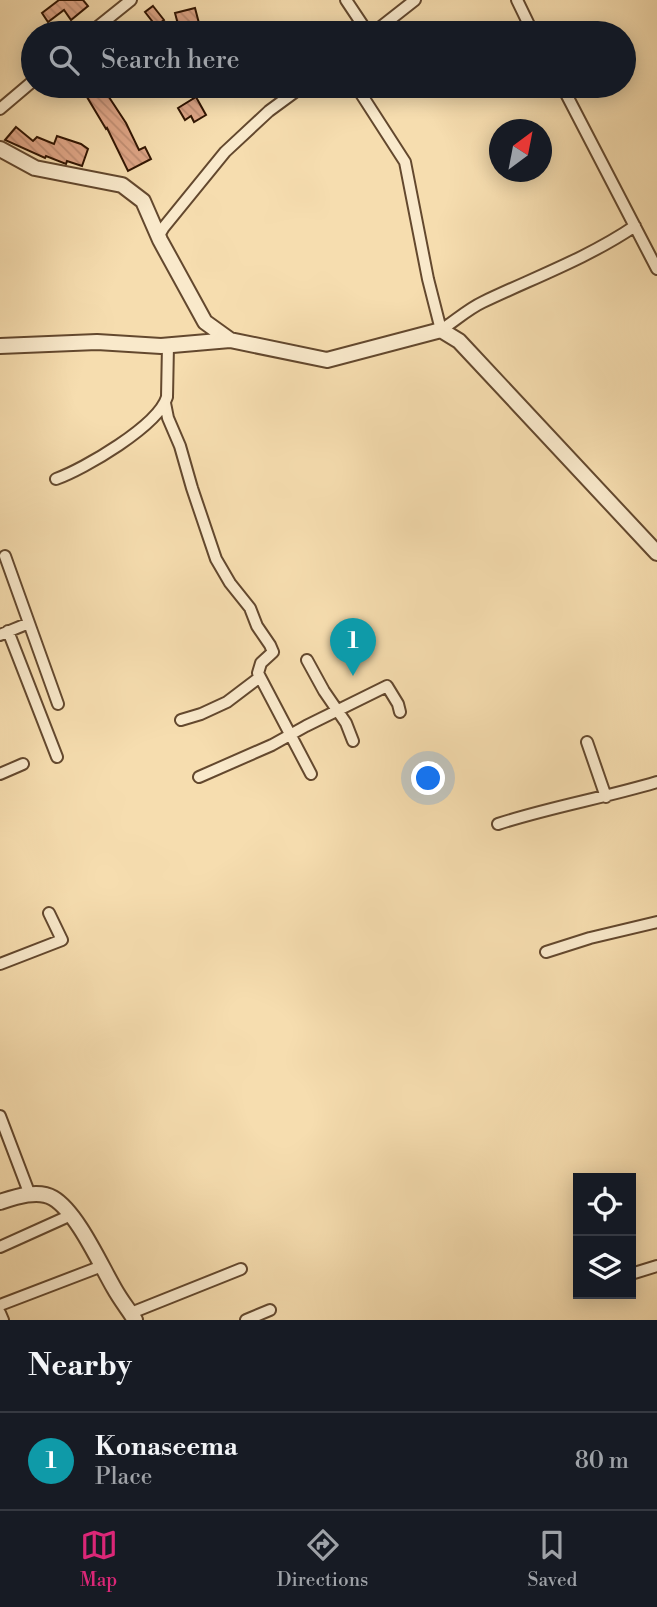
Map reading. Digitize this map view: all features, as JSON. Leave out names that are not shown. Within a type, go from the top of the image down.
[{"type":"street","points":[[105,21],[131,0]]},
{"type":"street","points":[[346,0],[360,21]]},
{"type":"street","points":[[388,21],[415,0]]},
{"type":"street","points":[[517,0],[527,21]]},
{"type":"street","points":[[0,109],[21,91]]},
{"type":"street","points":[[158,237],[225,152],[287,98]]},
{"type":"street","points":[[364,98],[405,162],[428,279],[442,330],[459,341],[657,553]]},
{"type":"street","points":[[568,98],[657,269]]},
{"type":"street","points":[[0,149],[35,168],[122,185],[143,201],[158,237],[205,322],[230,340]]},
{"type":"street","points":[[0,346],[97,342],[161,346],[230,340],[327,359],[442,330],[480,304],[614,241],[635,226]]},
{"type":"street","points":[[56,479],[87,466],[147,424],[165,403],[168,345]]},
{"type":"street","points":[[165,403],[216,559],[230,583],[250,608],[257,626],[273,652],[261,663],[258,673],[311,774]]},
{"type":"street","points":[[5,556],[58,704]]},
{"type":"street","points":[[29,623],[4,633],[57,757]]},
{"type":"street","points":[[307,660],[350,731],[353,741]]},
{"type":"street","points":[[181,720],[227,702],[260,677]]},
{"type":"street","points":[[199,777],[272,745],[387,686],[400,712]]},
{"type":"street","points":[[587,742],[606,797]]},
{"type":"street","points":[[0,774],[23,764]]},
{"type":"street","points":[[498,824],[657,782]]},
{"type":"street","points":[[0,964],[62,940],[49,913]]},
{"type":"street","points":[[546,952],[657,922]]},
{"type":"street","points":[[0,1116],[30,1195]]},
{"type":"street","points":[[0,1202],[30,1195],[54,1198],[76,1221],[133,1317],[241,1269]]},
{"type":"street","points":[[0,1247],[71,1215]]},
{"type":"street","points":[[0,1305],[102,1266]]},
{"type":"street","points":[[636,1272],[657,1266]]},
{"type":"street","points":[[246,1320],[270,1310]]},
{"type":"street","points":[[0,1313],[3,1320]]},
{"type":"building","points":[[59,0],[83,0],[88,6],[71,20],[64,10],[49,21],[42,13]]},
{"type":"building","points":[[153,6],[164,20],[152,21],[145,12]]},
{"type":"building","points":[[195,8],[198,21],[177,21],[175,13]]},
{"type":"building","points":[[88,98],[110,98],[139,150],[145,147],[151,159],[128,171]]},
{"type":"building","points":[[197,98],[206,115],[194,122],[191,116],[185,120],[178,108]]},
{"type":"building","points":[[16,127],[33,141],[37,137],[54,144],[57,136],[81,144],[88,149],[82,166],[67,161],[66,164],[46,156],[45,158],[5,140]]},
{"type":"place","name":"Konaseema","points":[[353,676]]}]
